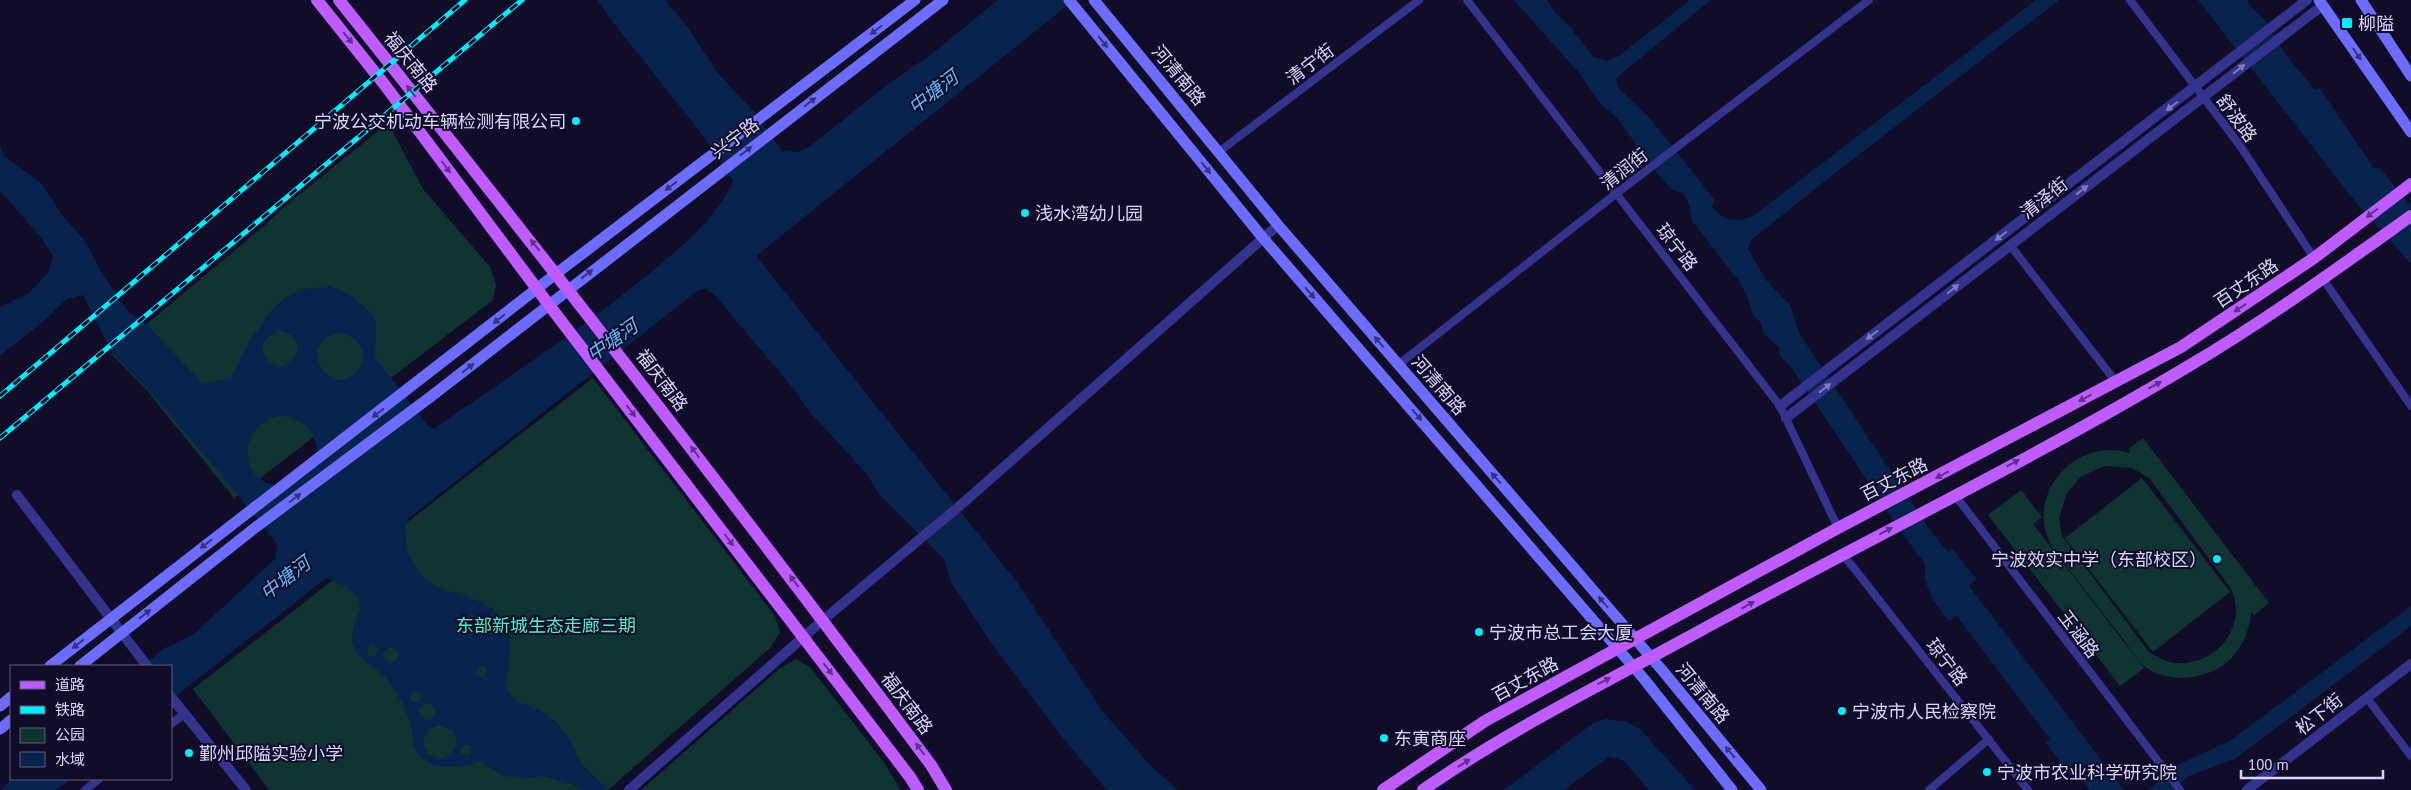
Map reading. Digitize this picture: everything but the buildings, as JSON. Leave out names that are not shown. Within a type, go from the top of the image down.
[{"type":"main road","name":"福庆南路","points":[[317,0],[384,84],[549,305],[910,777],[918,790]]},
{"type":"main road","name":"福庆南路","points":[[339,0],[569,288],[823,620],[931,765],[946,790]]},
{"type":"main road","points":[[51,665],[557,273],[915,0]]},
{"type":"main road","name":"兴宁路","points":[[81,665],[256,527],[429,398],[720,170],[943,0]]},
{"type":"main road","name":"河清南路","points":[[1094,0],[1220,151],[1278,225],[1651,657],[1761,790]]},
{"type":"main road","points":[[2361,0],[2411,76]]},
{"type":"main road","name":"河清南路","points":[[1071,2],[1263,238],[1617,648],[1732,790]]},
{"type":"main road","points":[[2321,2],[2411,132]]},
{"type":"main road","name":"百丈东路","points":[[1383,790],[1485,721],[1634,638],[1838,528],[2181,348],[2314,258],[2411,184]]},
{"type":"main road","points":[[1423,790],[1477,754],[1534,720],[1842,553],[1955,495],[2188,367],[2323,279],[2411,216]]},
{"type":"main road","points":[[0,706],[10,698]]},
{"type":"main road","points":[[0,729],[10,721]]},
{"type":"street","name":"清宁街","points":[[1220,151],[1419,0]]},
{"type":"street","name":"琼宁路","points":[[1467,0],[1780,406],[1838,528]]},
{"type":"street","name":"清润街","points":[[1398,365],[1616,193],[1869,0]]},
{"type":"street","name":"舒波路","points":[[2130,0],[2241,147],[2314,258]]},
{"type":"street","name":"清泽街","points":[[1780,406],[2196,87],[2306,0]]},
{"type":"street","name":"清泽街","points":[[1786,418],[2203,97],[2321,2]]},
{"type":"street","points":[[633,787],[823,620],[963,503],[1278,225]]},
{"type":"street","points":[[2010,245],[2116,382]]},
{"type":"street","points":[[2323,279],[2411,406]]},
{"type":"street","points":[[17,495],[143,662]]},
{"type":"street","name":"玉涵路","points":[[1955,495],[2180,790]]},
{"type":"street","name":"琼宁路","points":[[1842,553],[2028,790]]},
{"type":"street","name":"松下街","points":[[2247,790],[2411,664]]},
{"type":"street","points":[[172,698],[246,790]]},
{"type":"street","points":[[2367,698],[2411,756]]},
{"type":"street","points":[[172,723],[183,712]]},
{"type":"street","points":[[1929,790],[1989,740]]},
{"type":"street","points":[[84,790],[98,780]]},
{"type":"green space","points":[[388,123],[423,189],[490,267],[496,285],[493,300],[234,498],[144,387],[111,354],[284,207]]},
{"type":"green space","name":"东部新城生态走廊三期","points":[[593,378],[775,616],[780,632],[770,648],[608,790],[269,790],[193,689]]},
{"type":"green space","points":[[2143,438],[2269,603],[2254,615],[2251,612],[2248,629],[2241,645],[2231,659],[2209,673],[2182,678],[2164,676],[2155,673],[2143,665],[2055,551],[2046,532],[2044,512],[2048,493],[2058,476],[2072,463],[2089,454],[2109,450],[2130,453],[2128,449]],"holes":[[[2104,466],[2132,468],[2150,479],[2230,587],[2235,601],[2236,615],[2233,628],[2217,650],[2205,658],[2192,662],[2173,663],[2149,652],[2062,536],[2059,518],[2067,493],[2080,477]]]},
{"type":"green space","points":[[2142,478],[2230,592],[2153,652],[2065,538]]},
{"type":"green space","points":[[2021,490],[2042,517],[2033,524],[2144,668],[2120,686],[1988,515]]},
{"type":"green space","points":[[796,659],[810,667],[883,761],[901,790],[641,790],[779,669]]},
{"type":"water","name":"中塘河","points":[[598,0],[665,0],[689,29],[715,70],[753,111],[782,151],[797,152],[809,147],[888,84],[929,56],[998,0],[1074,0],[756,256],[1016,581],[1103,712],[1149,764],[1178,790],[1107,790],[1064,739],[992,644],[951,582],[944,559],[879,494],[866,473],[808,410],[794,389],[713,293],[705,289],[697,291],[408,519],[406,527],[409,553],[416,568],[425,579],[435,586],[483,604],[502,618],[506,625],[509,640],[506,685],[510,694],[519,702],[541,711],[556,722],[570,739],[579,760],[608,790],[583,790],[572,784],[543,776],[525,779],[504,776],[480,761],[467,766],[442,767],[425,761],[420,757],[414,746],[409,720],[404,706],[395,691],[385,677],[361,658],[355,649],[352,639],[353,629],[360,603],[356,595],[345,587],[326,578],[172,699],[172,665],[144,665],[163,649],[194,634],[275,559],[277,544],[226,480],[146,387],[111,351],[83,295],[67,299],[46,319],[0,356],[0,307],[28,294],[49,272],[53,256],[39,235],[0,191],[0,146],[4,156],[41,183],[62,215],[85,241],[103,275],[127,310],[146,324],[202,383],[231,379],[246,347],[269,313],[289,295],[305,289],[330,286],[352,296],[373,315],[376,324],[375,357],[427,425],[434,429],[567,337],[619,298],[682,246],[705,223],[716,210],[733,181],[701,133],[609,17]],"holes":[[[282,331],[292,336],[297,343],[297,351],[294,358],[288,364],[281,366],[273,365],[266,358],[263,348],[266,340],[277,332]],[[342,333],[353,338],[361,348],[363,353],[361,365],[357,371],[346,379],[336,379],[327,374],[320,366],[317,355],[319,345],[327,337]],[[280,416],[297,419],[308,427],[315,439],[317,452],[314,464],[307,475],[295,483],[279,485],[265,482],[255,475],[250,465],[248,453],[250,441],[256,430],[266,421]],[[369,645],[374,645],[378,648],[376,656],[371,657],[367,653]],[[390,647],[396,649],[399,655],[396,661],[391,663],[386,662],[383,657],[384,650]],[[481,665],[487,669],[487,674],[483,677],[478,676],[475,672]],[[413,692],[418,692],[422,697],[418,703],[411,701],[410,696]],[[430,703],[435,707],[436,714],[431,719],[424,719],[419,714],[419,708],[424,704]],[[440,725],[453,731],[457,740],[452,754],[440,759],[427,754],[423,741],[430,728]],[[463,745],[471,746],[472,752],[469,756],[461,754],[460,749]]]},
{"type":"water","points":[[1514,0],[1547,0],[1556,14],[1571,28],[1593,57],[1607,61],[1619,56],[1690,0],[1711,0],[1616,78],[1618,88],[1649,117],[1714,199],[1712,207],[1716,212],[1726,218],[1741,220],[1753,216],[2036,0],[2059,0],[1750,241],[1748,249],[1766,280],[1790,305],[1799,333],[1930,530],[1948,552],[1953,549],[1976,579],[1969,586],[2124,790],[2090,790],[2073,769],[2068,772],[2046,743],[2050,739],[1957,616],[1949,621],[1933,600],[1925,580],[1925,564],[1791,367],[1779,354],[1779,347],[1764,334],[1761,323],[1753,315],[1748,298],[1739,281],[1692,221],[1689,204],[1684,194],[1670,188],[1617,118],[1599,102],[1580,74]]},
{"type":"water","points":[[2198,0],[2248,0],[2249,5],[2263,18],[2285,54],[2315,90],[2319,88],[2374,168],[2379,167],[2411,206],[2411,264],[2354,200]]},
{"type":"water","points":[[2411,606],[2411,626],[2235,759],[2189,776],[2172,790],[2149,790],[2177,765],[2230,741]]},
{"type":"water","points":[[1605,719],[1624,721],[1640,729],[1695,790],[1649,790],[1623,760],[1609,757],[1564,790],[1504,790],[1593,723]]},
{"type":"water","points":[[11,780],[70,780],[56,790],[0,790]]},
{"type":"railway","points":[[0,396],[465,0]]},
{"type":"railway","points":[[0,438],[522,0]]},
{"type":"place","name":"柳隘","points":[[2347,23]]},
{"type":"place","name":"宁波公交机动车辆检测有限公司","points":[[576,121]]},
{"type":"place","name":"浅水湾幼儿园","points":[[1025,213]]},
{"type":"place","name":"宁波效实中学（东部校区）","points":[[2217,559]]},
{"type":"place","name":"宁波市总工会大厦","points":[[1479,632]]},
{"type":"place","name":"宁波市人民检察院","points":[[1842,711]]},
{"type":"place","name":"东寅商座","points":[[1384,738]]},
{"type":"place","name":"鄞州邱隘实验小学","points":[[189,753]]},
{"type":"place","name":"宁波市农业科学研究院","points":[[1987,772]]}]
